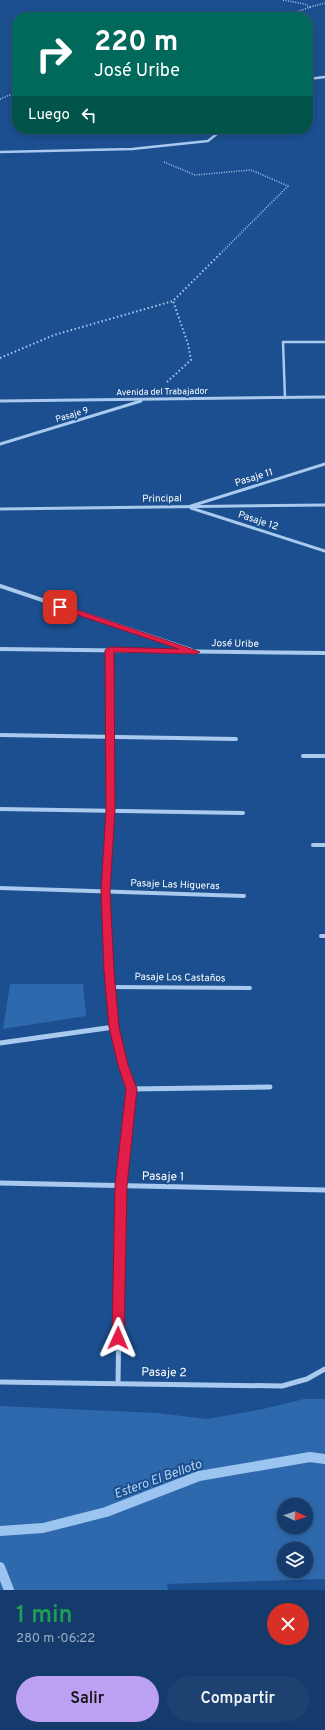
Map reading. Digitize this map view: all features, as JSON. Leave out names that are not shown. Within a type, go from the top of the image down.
[{"type":"street","points":[[313,78],[325,77]]},
{"type":"street","points":[[0,152],[132,149],[171,144],[208,142],[217,134]]},
{"type":"street","name":"Avenida del Trabajador","points":[[0,401],[325,397]]},
{"type":"street","name":"Pasaje 9","points":[[0,444],[148,399]]},
{"type":"street","name":"Pasaje 11","points":[[187,507],[325,464]]},
{"type":"street","name":"Principal","points":[[0,509],[325,505]]},
{"type":"street","name":"Pasaje 12","points":[[187,507],[325,551]]},
{"type":"street","points":[[0,586],[196,652]]},
{"type":"street","name":"José Uribe","points":[[0,649],[325,653]]},
{"type":"street","points":[[110,650],[110,810],[106,891],[110,987],[114,1027],[123,1065],[131,1089],[121,1186],[118,1384]]},
{"type":"street","points":[[0,735],[236,740]]},
{"type":"street","points":[[302,756],[325,756]]},
{"type":"street","points":[[0,809],[110,810],[136,813],[243,813]]},
{"type":"street","points":[[313,845],[325,845]]},
{"type":"street","name":"Pasaje Las Higueras","points":[[0,888],[244,896]]},
{"type":"street","name":"Pasaje Los Castaños","points":[[110,987],[250,988]]},
{"type":"street","points":[[0,1043],[114,1027]]},
{"type":"street","points":[[131,1089],[270,1087]]},
{"type":"street","name":"Pasaje 1","points":[[0,1183],[325,1190]]},
{"type":"street","name":"Pasaje 2","points":[[0,1382],[282,1386],[307,1379],[325,1369]]},
{"type":"lane","points":[[285,398],[283,342],[325,342]]},
{"type":"path","points":[[283,0],[305,4],[310,7]]},
{"type":"path","points":[[296,12],[325,3]]},
{"type":"path","points":[[0,99],[12,94]]},
{"type":"path","points":[[0,358],[54,335],[173,301],[288,186],[251,170],[195,175],[160,161]]},
{"type":"path","points":[[148,399],[191,360],[188,344],[173,301]]},
{"type":"shaded area","points":[[10,984],[83,984],[86,1016],[3,1029]]},
{"type":"shaded area","points":[[304,1399],[325,1399],[325,1579],[167,1584],[168,1590],[0,1590],[0,1406],[157,1413],[207,1419],[263,1409]]},
{"type":"waterway","name":"Estero El Belloto","points":[[0,1531],[43,1528],[106,1512],[199,1476],[310,1457],[325,1459]]},
{"type":"waterway","points":[[0,1567],[9,1590]]},
{"type":"route","points":[[60,607],[196,652],[110,650],[110,810],[106,891],[109,971],[114,1027],[123,1065],[131,1089],[121,1186],[118,1338]]}]
